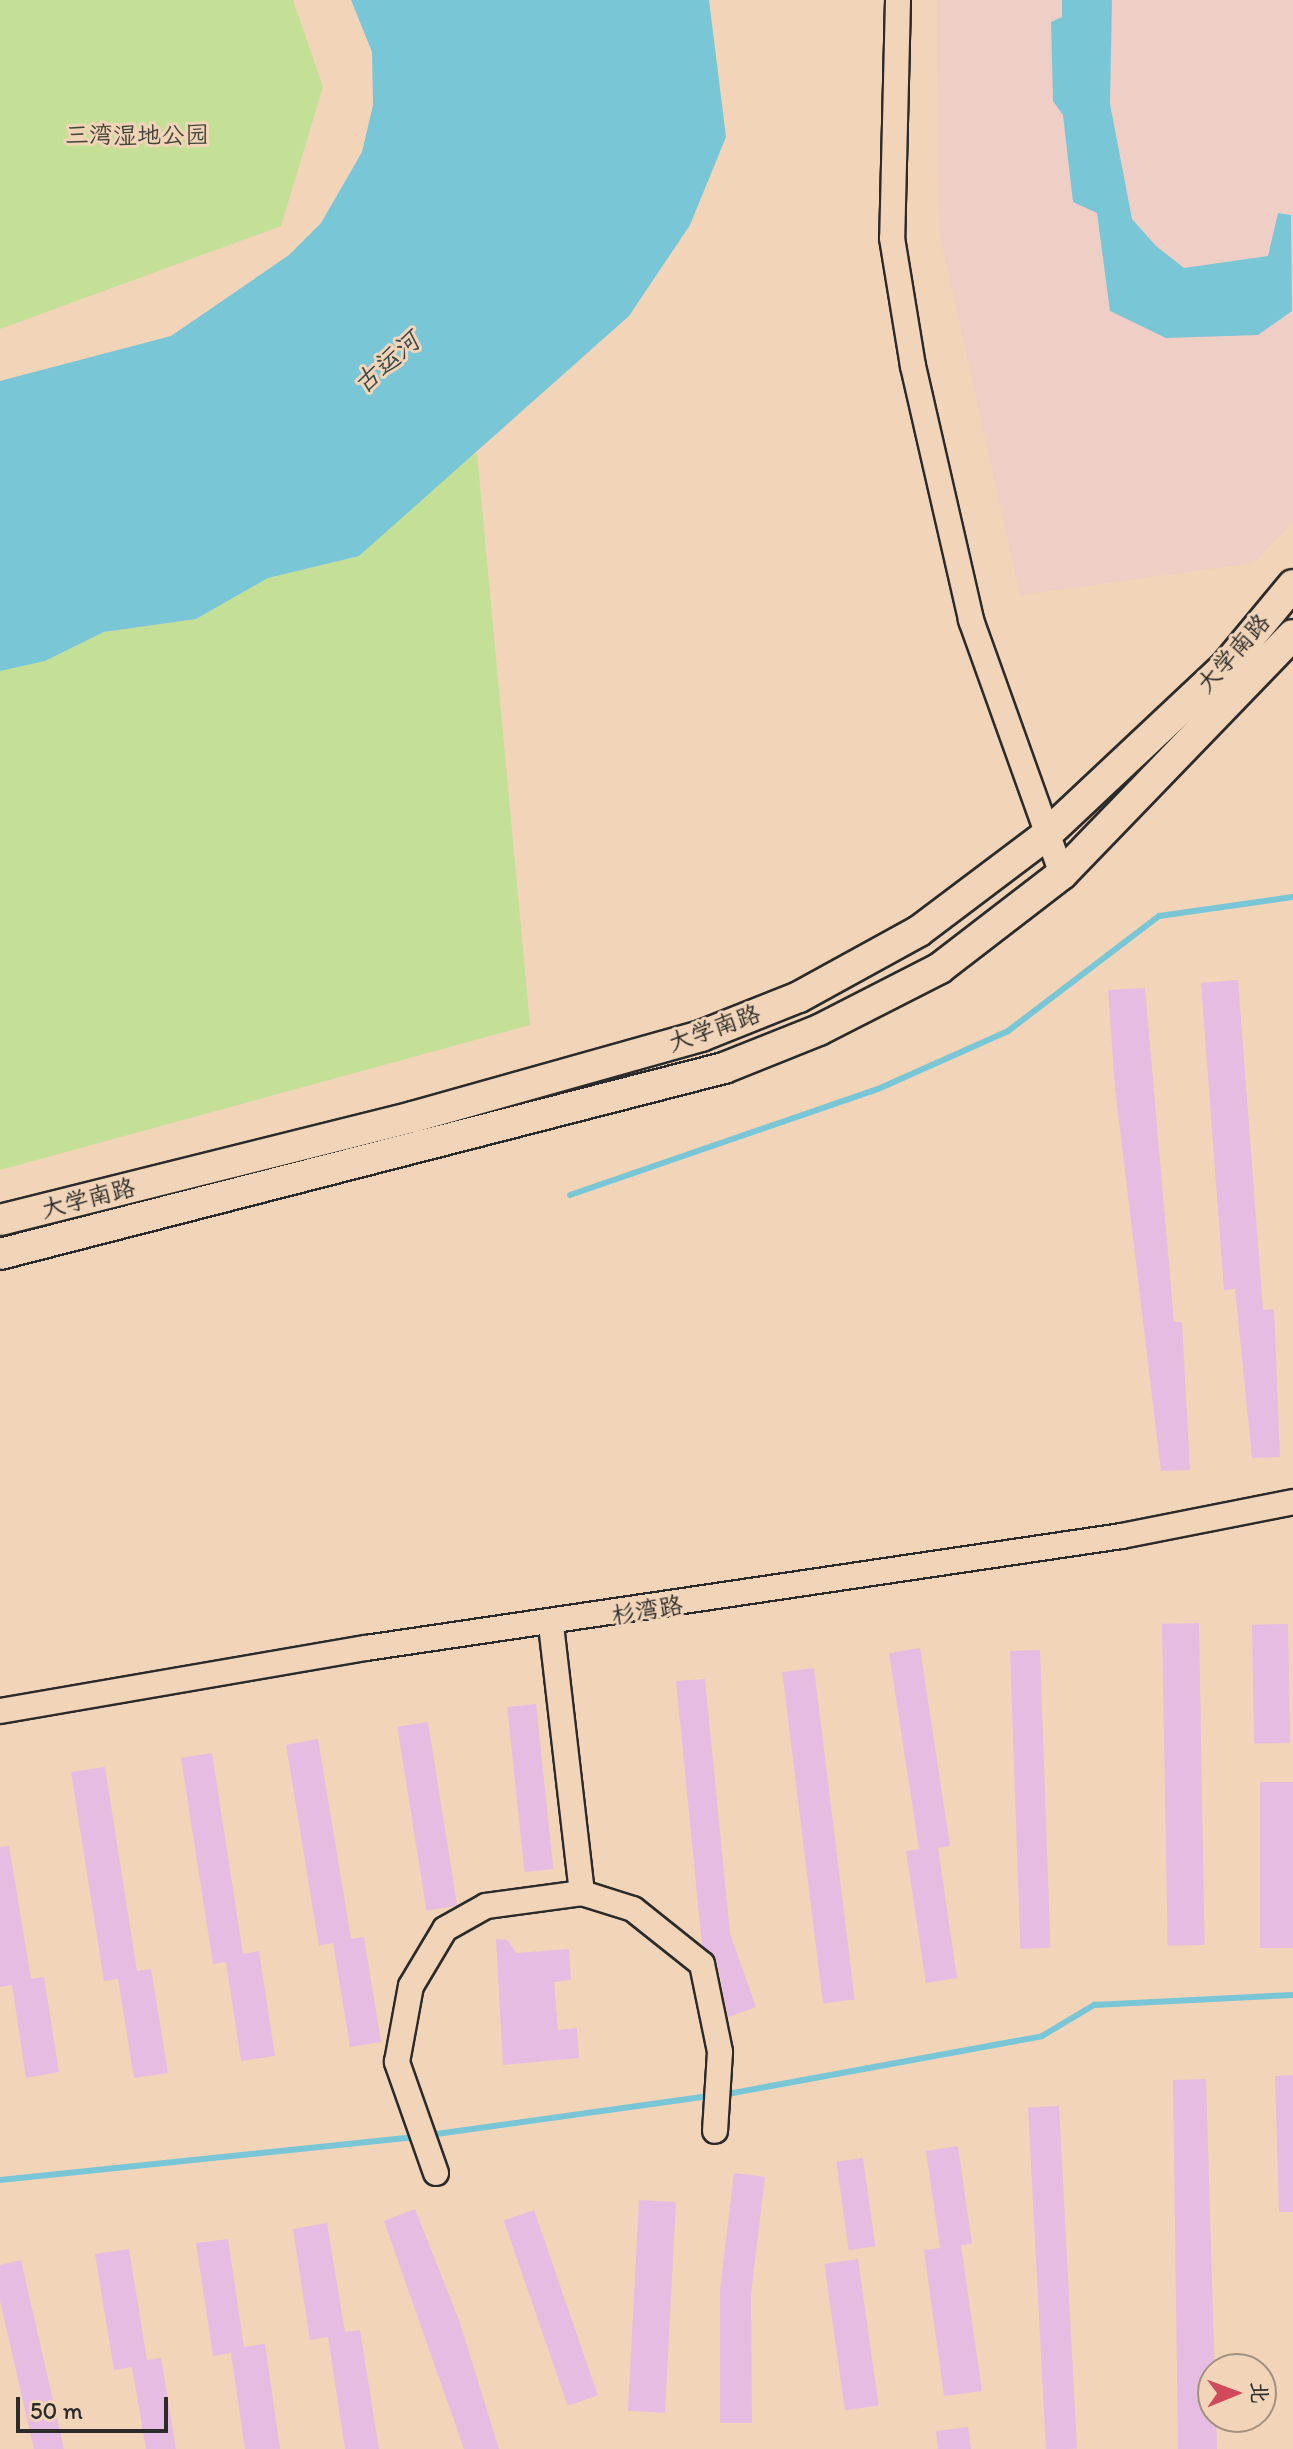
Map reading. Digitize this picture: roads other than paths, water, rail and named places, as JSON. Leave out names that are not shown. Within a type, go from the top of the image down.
[{"type":"main road","name":"大学南路","points":[[0,1220],[701,1036],[799,997],[919,931],[1045,836],[1226,666],[1293,585]]},
{"type":"main road","name":"大学南路","points":[[0,1254],[724,1068],[940,968],[1062,874],[1293,635]]},
{"type":"street","points":[[898,0],[892,238],[913,366],[971,620],[1045,836],[1062,874]]},
{"type":"street","name":"杉湾路","points":[[0,1711],[366,1648],[551,1625],[1293,1502]]},
{"type":"street","points":[[551,1625],[582,1893]]},
{"type":"street","points":[[436,2173],[397,2062],[411,1986],[445,1929],[486,1906],[582,1893],[633,1909],[702,1964],[720,2052],[715,2131]]},
{"type":"water","name":"古运河","points":[[351,0],[709,0],[726,137],[690,225],[629,316],[359,556],[268,578],[196,619],[104,632],[45,661],[0,671],[0,381],[171,336],[289,255],[321,223],[362,152],[373,105],[372,52]]},
{"type":"water","points":[[1062,0],[1112,0],[1110,104],[1132,219],[1156,246],[1184,268],[1268,256],[1278,213],[1291,215],[1292,311],[1258,335],[1166,338],[1110,311],[1097,213],[1073,202],[1063,115],[1053,101],[1051,22],[1062,17]]},
{"type":"waterway","points":[[570,1195],[878,1089],[1008,1031],[1159,916],[1293,897]]},
{"type":"waterway","points":[[722,2095],[1042,2036],[1094,2005],[1293,1995]]},
{"type":"waterway","points":[[429,2135],[711,2096]]},
{"type":"waterway","points":[[0,2180],[418,2137]]},
{"type":"park label","name":"三湾湿地公园","points":[[137,135]]}]
